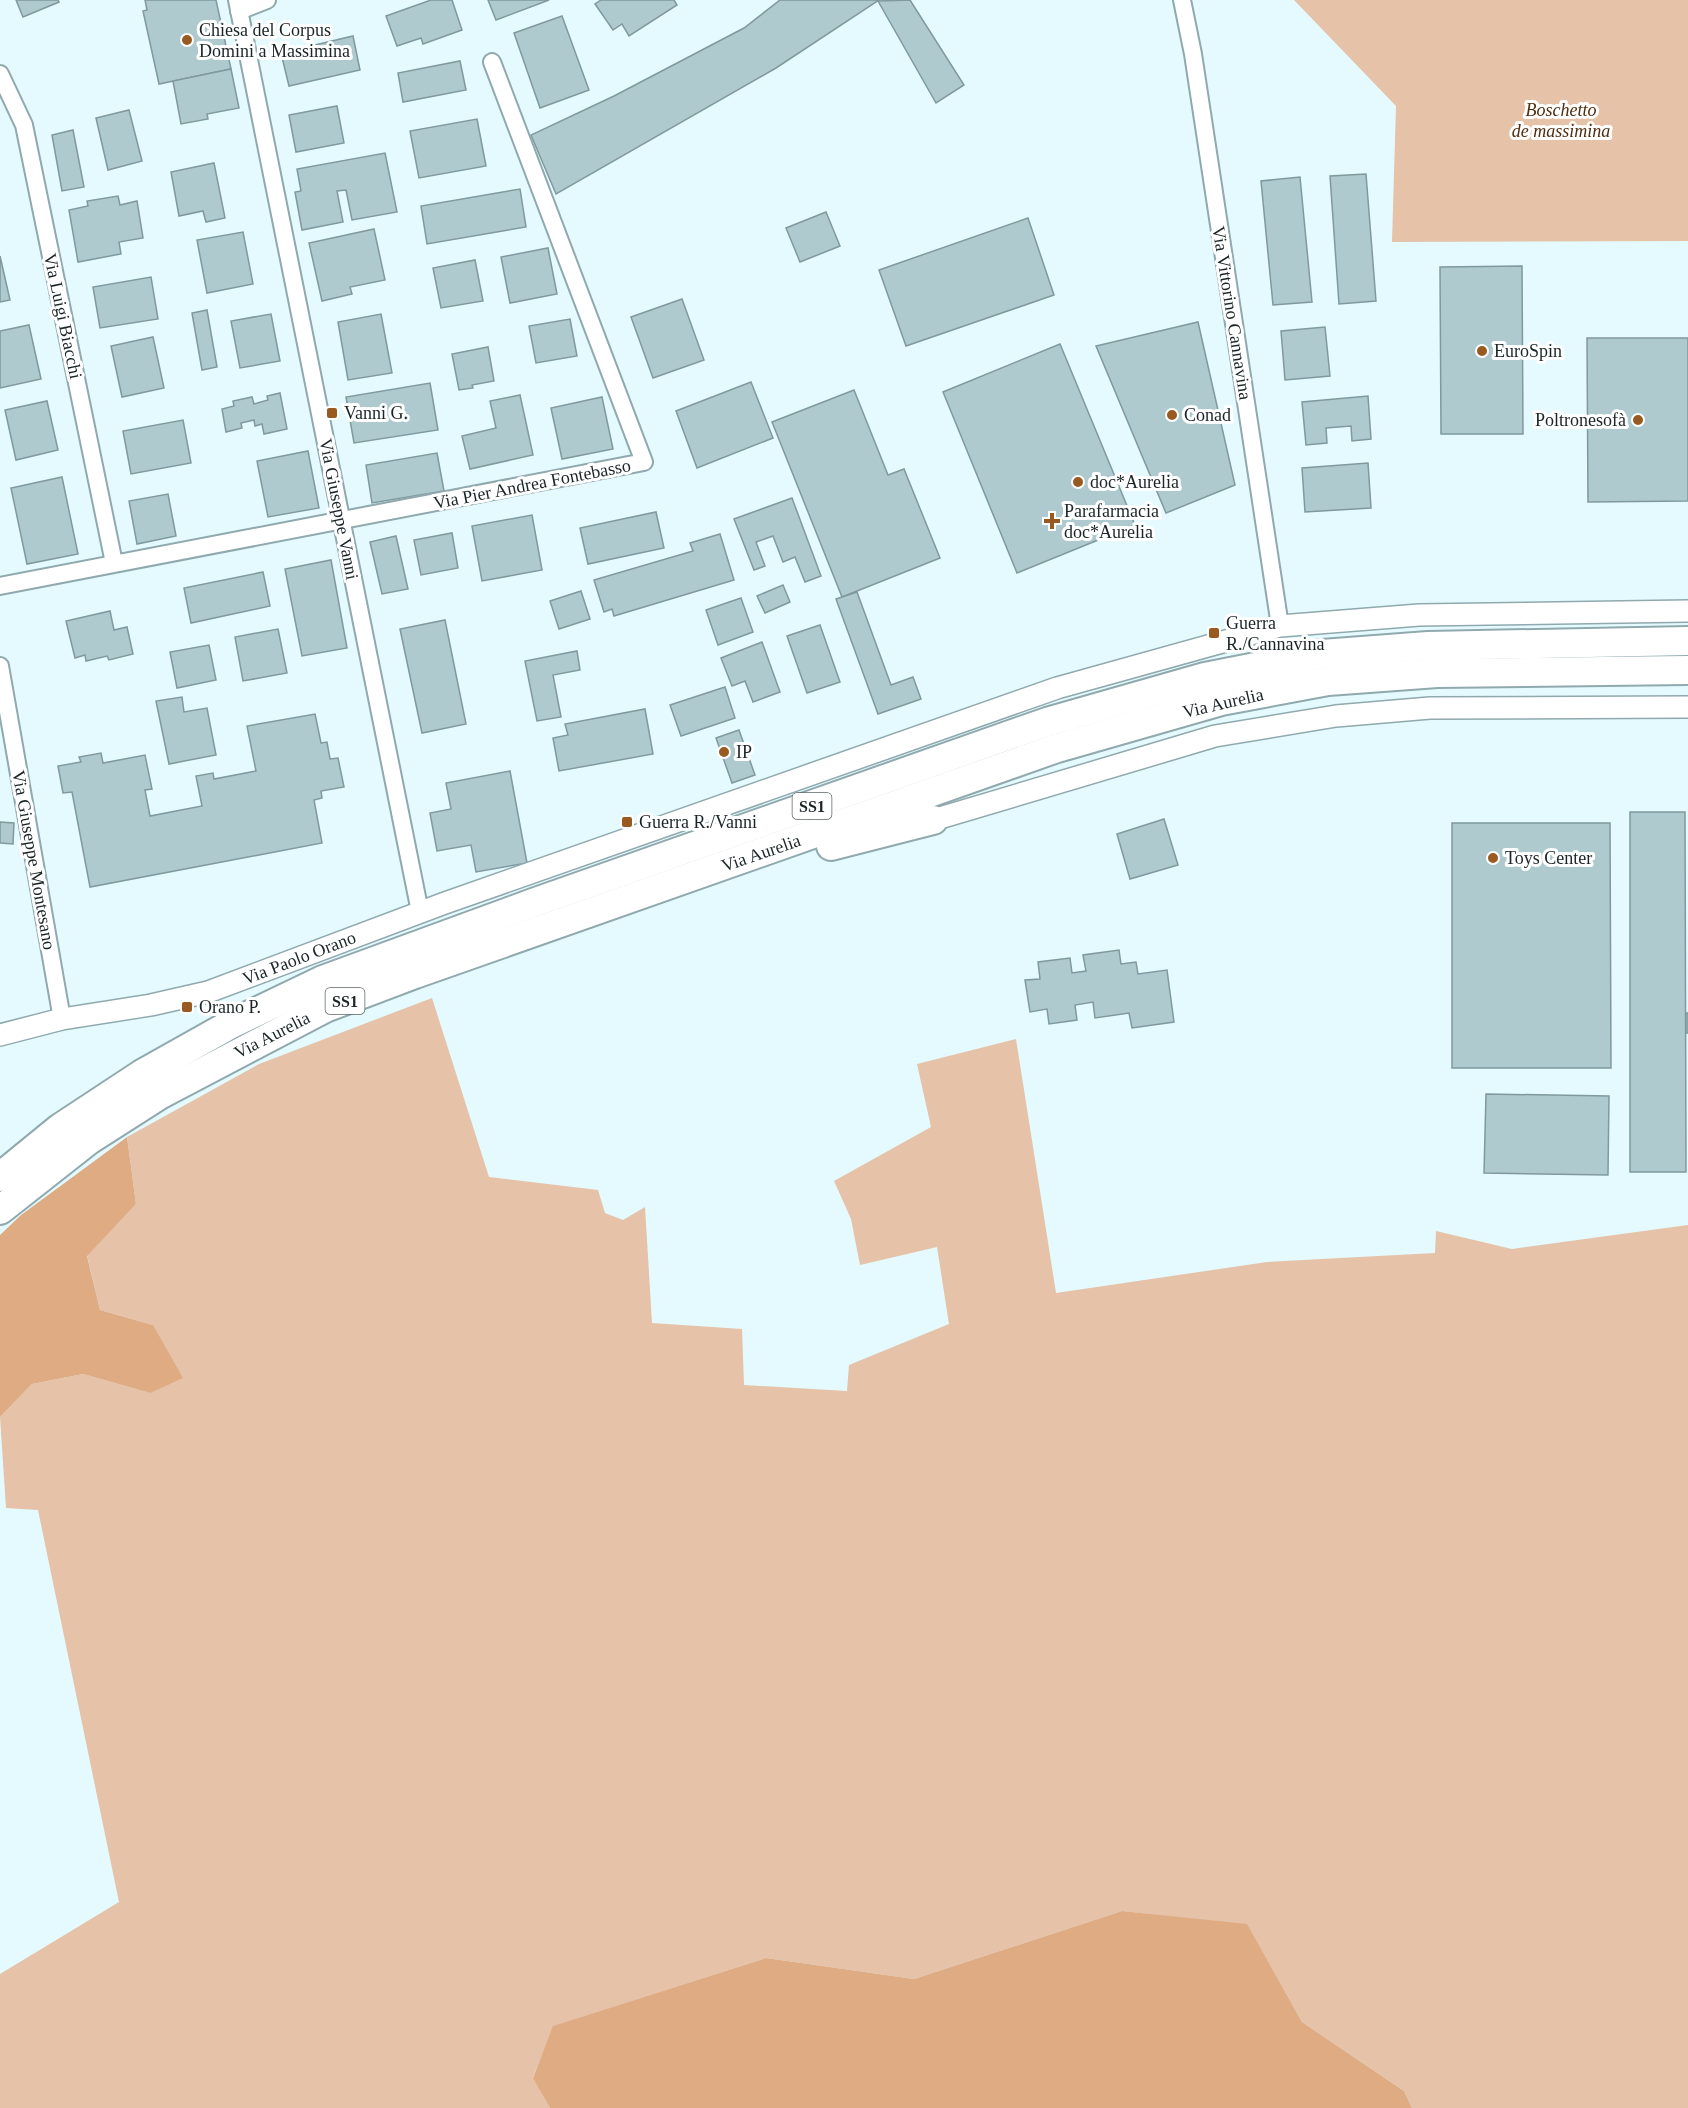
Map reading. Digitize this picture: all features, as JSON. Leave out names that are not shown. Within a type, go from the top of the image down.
[{"type":"highway","name":"Via Aurelia","points":[[0,1177],[60,1128],[142,1074],[231,1024],[323,980],[533,903],[1047,722],[1205,677],[1322,654],[1428,646],[1688,641]]},
{"type":"highway","name":"Via Aurelia","points":[[0,1210],[89,1140],[161,1094],[325,1008],[415,974],[1057,748],[1221,701],[1328,681],[1437,673],[1688,670]]},
{"type":"highway","points":[[726,866],[779,858],[933,820]]},
{"type":"street","points":[[238,5],[267,0]]},
{"type":"street","name":"Via Vittorino Cannavina","points":[[1182,0],[1193,54],[1280,626]]},
{"type":"street","name":"Via Giuseppe Vanni","points":[[238,5],[420,912]]},
{"type":"street","name":"Via Pier Andrea Fontebasso","points":[[0,586],[644,462],[492,62]]},
{"type":"street","name":"Via Luigi Biacchi","points":[[0,74],[24,125],[114,563]]},
{"type":"street","points":[[420,912],[1057,688],[1280,626],[1419,615],[1688,611]]},
{"type":"street","name":"Via Giuseppe Montesano","points":[[0,666],[62,1019]]},
{"type":"street","name":"Via Aurelia","points":[[933,820],[1215,736],[1336,716],[1430,708],[1688,707]]},
{"type":"street","name":"Via Paolo Orano","points":[[0,1035],[62,1019],[151,1005],[208,992],[420,912]]},
{"type":"green space","name":"Boschetto de massimina","points":[[1294,0],[1688,0],[1688,241],[1392,242],[1396,106]]},
{"type":"green space","points":[[432,998],[489,1177],[598,1190],[605,1213],[623,1220],[645,1207],[652,1323],[742,1329],[744,1385],[847,1391],[849,1365],[949,1324],[937,1247],[860,1265],[851,1219],[834,1181],[931,1127],[917,1064],[1016,1039],[1056,1293],[1267,1262],[1435,1253],[1436,1231],[1512,1249],[1688,1225],[1688,2108],[1412,2108],[1404,2091],[1302,2022],[1247,1925],[1122,1911],[914,1979],[766,1958],[554,2026],[533,2077],[550,2108],[0,2108],[0,1974],[119,1902],[38,1510],[6,1508],[0,1417],[32,1384],[83,1374],[150,1393],[153,1325],[100,1310],[87,1255],[136,1204],[127,1137],[259,1064]]},
{"type":"shaded area","points":[[127,1137],[136,1204],[87,1256],[100,1310],[153,1325],[183,1378],[150,1393],[83,1374],[32,1384],[0,1417],[0,1235],[21,1215]]},
{"type":"shaded area","points":[[1122,1911],[1247,1924],[1302,2022],[1404,2091],[1412,2108],[550,2108],[533,2078],[553,2026],[766,1958],[914,1979]]},
{"type":"building","points":[[16,0],[58,0],[59,2],[23,17]]},
{"type":"building","name":"Chiesa del Corpus Domini a Massimina","points":[[145,0],[216,0],[231,69],[159,84],[143,11],[147,10]]},
{"type":"building","points":[[431,0],[452,0],[462,30],[423,44],[421,38],[397,46],[386,16]]},
{"type":"building","points":[[488,0],[549,0],[496,20]]},
{"type":"building","points":[[601,0],[674,0],[677,5],[629,36],[622,24],[613,30],[595,4]]},
{"type":"building","points":[[780,0],[879,0],[776,68],[556,194],[531,135],[614,96],[744,28]]},
{"type":"building","points":[[910,0],[964,85],[936,103],[878,1]]},
{"type":"building","points":[[562,16],[589,90],[540,108],[514,33]]},
{"type":"building","points":[[353,36],[360,70],[289,86],[281,53]]},
{"type":"building","points":[[460,61],[466,90],[403,102],[398,73]]},
{"type":"building","points":[[231,69],[239,108],[207,114],[208,119],[181,124],[173,81]]},
{"type":"building","points":[[337,106],[344,143],[296,152],[289,115]]},
{"type":"building","points":[[129,110],[142,161],[108,170],[96,118]]},
{"type":"building","points":[[477,119],[486,166],[419,178],[410,131]]},
{"type":"building","points":[[73,130],[84,187],[62,191],[52,135]]},
{"type":"building","points":[[385,153],[397,212],[352,220],[346,190],[337,191],[343,222],[302,230],[295,192],[301,191],[297,169]]},
{"type":"building","points":[[214,163],[225,218],[206,222],[203,211],[179,216],[171,172]]},
{"type":"building","points":[[1366,174],[1376,301],[1339,304],[1330,176]]},
{"type":"building","points":[[1300,177],[1312,302],[1273,305],[1261,181]]},
{"type":"building","points":[[520,189],[526,227],[427,244],[421,206]]},
{"type":"building","points":[[118,196],[120,205],[137,201],[143,238],[119,242],[121,254],[78,262],[69,210],[88,206],[87,201]]},
{"type":"building","points":[[826,212],[840,246],[800,262],[786,228]]},
{"type":"building","points":[[1028,218],[1054,295],[906,346],[879,270]]},
{"type":"building","points":[[374,229],[385,280],[350,287],[352,294],[322,301],[309,243]]},
{"type":"building","points":[[243,232],[253,284],[207,293],[197,240]]},
{"type":"building","points":[[548,248],[557,294],[510,303],[501,257]]},
{"type":"building","points":[[0,256],[10,300],[0,302]]},
{"type":"building","points":[[475,260],[483,301],[441,308],[433,268]]},
{"type":"building","name":"EuroSpin","points":[[1522,266],[1523,434],[1441,434],[1440,267]]},
{"type":"building","points":[[151,277],[158,319],[100,328],[93,287]]},
{"type":"building","points":[[682,299],[704,360],[653,378],[631,317]]},
{"type":"building","points":[[207,310],[217,367],[202,370],[192,313]]},
{"type":"building","points":[[271,314],[280,361],[240,368],[231,321]]},
{"type":"building","points":[[381,314],[392,373],[348,380],[338,322]]},
{"type":"building","points":[[570,319],[577,356],[536,363],[529,326]]},
{"type":"building","name":"Conad","points":[[1198,322],[1235,485],[1166,513],[1096,346]]},
{"type":"building","points":[[29,325],[41,379],[0,388],[0,331]]},
{"type":"building","points":[[1325,327],[1330,376],[1285,380],[1281,331]]},
{"type":"building","points":[[153,337],[164,388],[122,397],[111,346]]},
{"type":"building","name":"Poltronesofà","points":[[1587,338],[1688,338],[1688,501],[1588,502]]},
{"type":"building","points":[[1060,344],[1135,525],[1017,573],[943,392]]},
{"type":"building","points":[[488,347],[494,381],[459,390],[452,354]]},
{"type":"building","points":[[751,382],[773,438],[697,468],[676,411]]},
{"type":"building","points":[[430,383],[438,430],[354,443],[346,397]]},
{"type":"building","points":[[854,390],[888,475],[904,469],[940,558],[842,597],[772,422]]},
{"type":"building","points":[[280,393],[287,429],[264,434],[262,424],[255,426],[254,420],[241,423],[242,428],[226,432],[222,409],[234,406],[233,401],[252,397],[254,404],[268,400],[267,396]]},
{"type":"building","points":[[520,395],[533,455],[470,469],[462,436],[496,428],[490,401]]},
{"type":"building","points":[[1368,396],[1371,439],[1352,441],[1351,426],[1326,428],[1327,443],[1306,445],[1302,402]]},
{"type":"building","points":[[602,397],[613,449],[562,459],[551,408]]},
{"type":"building","points":[[47,401],[58,450],[16,460],[5,410]]},
{"type":"building","points":[[183,420],[191,463],[131,474],[123,431]]},
{"type":"building","points":[[308,451],[319,508],[268,517],[257,461]]},
{"type":"building","points":[[437,453],[444,491],[372,503],[366,465]]},
{"type":"building","points":[[1368,463],[1371,508],[1305,512],[1302,468]]},
{"type":"building","points":[[62,477],[78,554],[27,564],[11,488]]},
{"type":"building","points":[[168,494],[176,536],[137,544],[129,501]]},
{"type":"building","points":[[792,498],[821,576],[805,582],[795,557],[783,562],[773,536],[756,542],[765,566],[754,570],[734,519]]},
{"type":"building","points":[[656,512],[664,548],[588,564],[580,528]]},
{"type":"building","points":[[532,515],[542,570],[482,581],[472,526]]},
{"type":"building","points":[[452,533],[458,568],[421,575],[414,540]]},
{"type":"building","points":[[720,534],[734,580],[614,616],[612,609],[604,612],[594,580],[693,551],[690,543]]},
{"type":"building","points":[[396,536],[408,589],[382,594],[370,542]]},
{"type":"building","points":[[331,560],[347,648],[302,656],[285,569]]},
{"type":"building","points":[[263,572],[270,606],[191,623],[184,588]]},
{"type":"building","points":[[783,585],[790,602],[765,613],[757,596]]},
{"type":"building","points":[[581,591],[590,619],[559,629],[550,601]]},
{"type":"building","points":[[857,592],[891,685],[913,677],[921,699],[878,714],[836,599]]},
{"type":"building","points":[[741,598],[753,632],[718,645],[706,610]]},
{"type":"building","points":[[110,611],[114,630],[127,627],[133,654],[109,660],[107,656],[86,661],[85,655],[75,658],[66,621]]},
{"type":"building","points":[[445,620],[466,724],[422,733],[400,629]]},
{"type":"building","points":[[820,625],[840,682],[807,693],[787,636]]},
{"type":"building","points":[[278,629],[287,673],[243,681],[235,637]]},
{"type":"building","points":[[762,642],[780,692],[753,702],[745,681],[732,686],[721,658]]},
{"type":"building","points":[[209,645],[216,680],[177,688],[170,652]]},
{"type":"building","points":[[577,651],[580,670],[553,675],[561,717],[537,721],[525,661]]},
{"type":"building","points":[[725,687],[735,718],[681,736],[670,705]]},
{"type":"building","points":[[182,697],[184,712],[207,708],[216,755],[169,764],[156,701]]},
{"type":"building","points":[[645,709],[653,754],[559,771],[553,738],[568,735],[565,724]]},
{"type":"building","points":[[315,714],[321,743],[327,742],[330,759],[338,758],[344,787],[321,791],[322,798],[314,800],[322,843],[90,887],[72,792],[63,793],[58,766],[81,762],[79,757],[101,753],[103,763],[145,755],[152,789],[145,790],[150,816],[202,806],[196,776],[213,773],[214,779],[256,771],[247,726]]},
{"type":"building","points":[[739,730],[755,775],[732,783],[716,738]]},
{"type":"building","points":[[510,771],[527,863],[476,872],[471,845],[437,851],[430,813],[451,809],[446,783]]},
{"type":"building","points":[[1630,812],[1685,812],[1686,1172],[1630,1172]]},
{"type":"building","points":[[1164,819],[1178,865],[1130,879],[1117,834]]},
{"type":"building","points":[[0,822],[14,823],[13,844],[0,843]]},
{"type":"building","points":[[1452,823],[1610,823],[1611,1068],[1452,1068]]},
{"type":"building","points":[[1119,950],[1121,964],[1136,962],[1138,974],[1167,970],[1174,1022],[1132,1028],[1129,1013],[1095,1018],[1093,1002],[1075,1005],[1077,1020],[1049,1024],[1047,1009],[1030,1012],[1025,980],[1040,979],[1038,962],[1070,958],[1072,973],[1086,971],[1083,955]]},
{"type":"building","points":[[1686,1013],[1688,1013],[1688,1033],[1686,1033]]},
{"type":"building","points":[[1486,1094],[1609,1096],[1608,1175],[1484,1173]]},
{"type":"place","name":"Chiesa del Corpus Domini a Massimina","points":[[187,40]]},
{"type":"place","name":"EuroSpin","points":[[1482,351]]},
{"type":"place","name":"Vanni G.","points":[[332,413]]},
{"type":"place","name":"Conad","points":[[1172,415]]},
{"type":"place","name":"Poltronesofà","points":[[1638,420]]},
{"type":"place","name":"doc*Aurelia","points":[[1078,482]]},
{"type":"place","name":"Parafarmacia doc*Aurelia","points":[[1052,521]]},
{"type":"place","name":"Guerra R./Cannavina","points":[[1214,633]]},
{"type":"place","name":"IP","points":[[724,752]]},
{"type":"place","name":"Guerra R./Vanni","points":[[627,822]]},
{"type":"place","name":"Toys Center","points":[[1493,858]]},
{"type":"place","name":"Orano P.","points":[[187,1007]]}]
